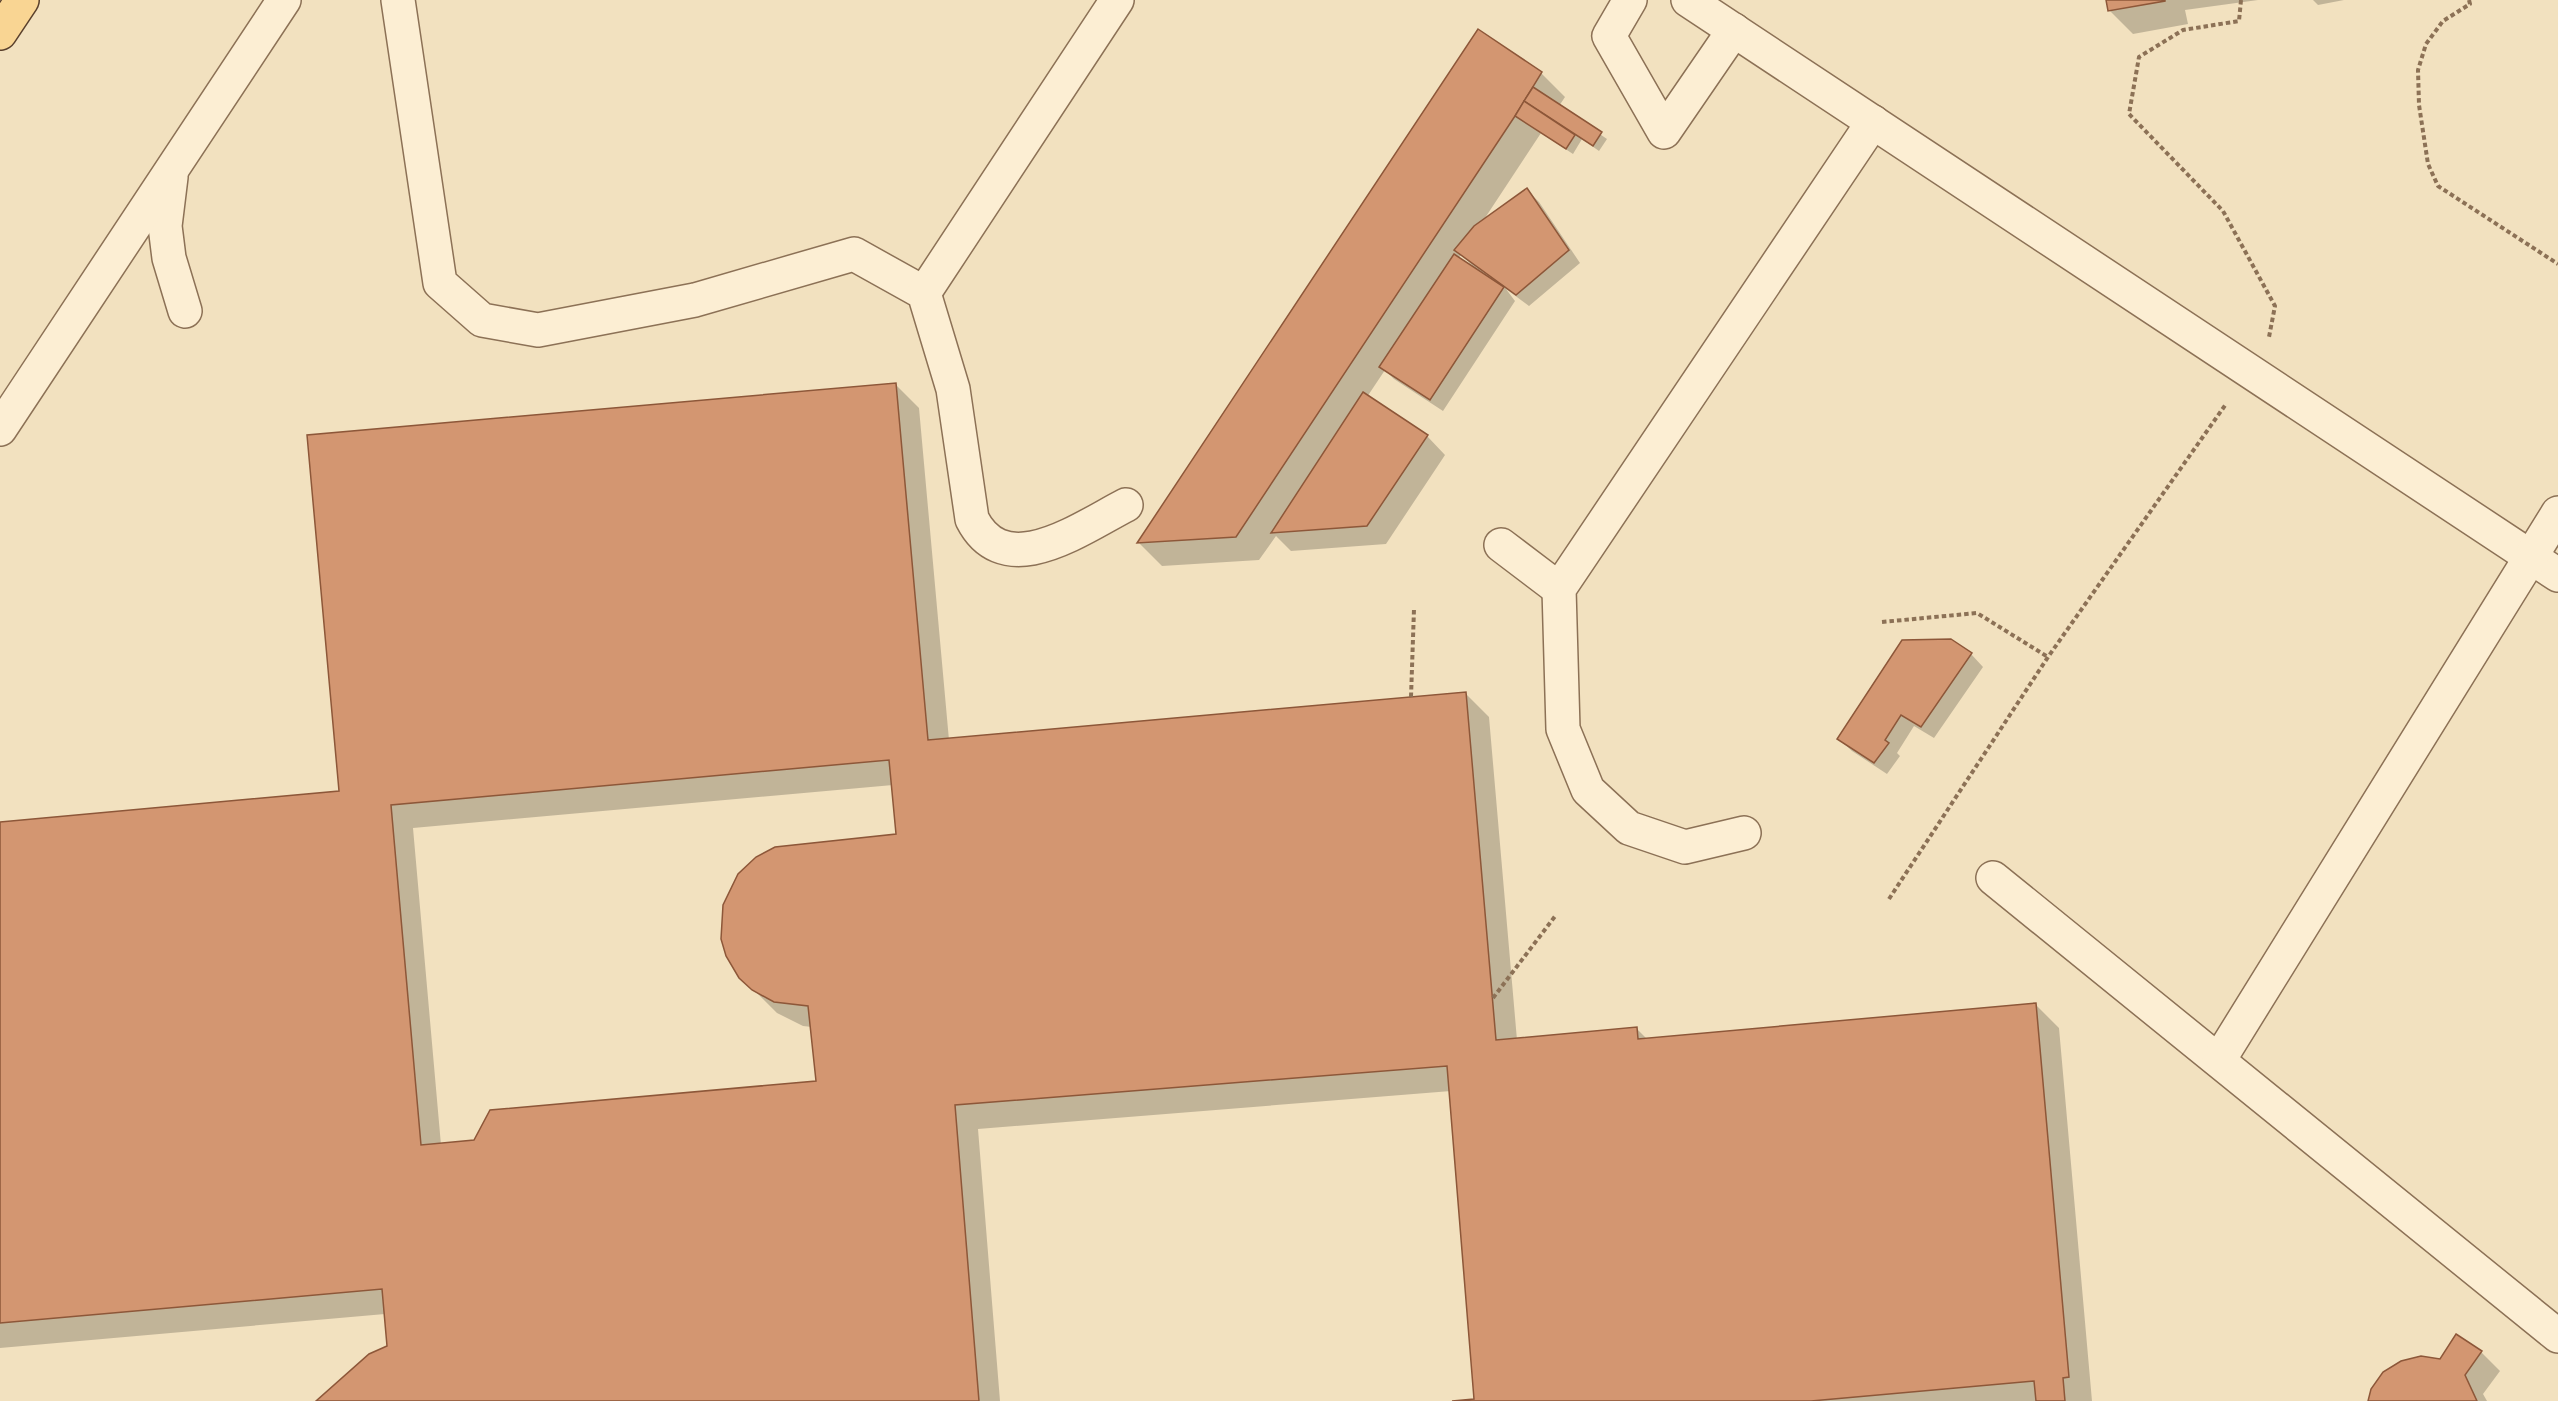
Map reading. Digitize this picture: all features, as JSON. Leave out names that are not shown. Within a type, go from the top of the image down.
[{"type":"main road","points":[[0,33],[21,0]]},
{"type":"lane","points":[[0,429],[284,0]]},
{"type":"lane","points":[[398,0],[440,283],[482,320],[538,330],[695,300],[854,254],[924,293],[953,389],[972,519],[989,543],[1016,551],[1031,549],[1057,540],[1126,505]]},
{"type":"lane","points":[[924,293],[1117,0]]},
{"type":"lane","points":[[1630,0],[1609,36],[1664,132],[1734,30]]},
{"type":"lane","points":[[1689,0],[2558,575]]},
{"type":"lane","points":[[1744,833],[1685,847],[1629,828],[1588,790],[1563,729],[1559,589],[1873,122]]},
{"type":"lane","points":[[172,169],[165,226],[169,258],[185,310]]},
{"type":"lane","points":[[2218,1060],[2558,513]]},
{"type":"lane","points":[[1501,545],[1559,589]]},
{"type":"lane","points":[[1993,878],[2558,1336]]},
{"type":"path","points":[[2241,0],[2239,21],[2183,30],[2139,57],[2129,114],[2223,211],[2276,306],[2268,340]]},
{"type":"path","points":[[2469,0],[2470,4],[2443,21],[2426,44],[2418,70],[2419,105],[2428,164],[2439,186],[2558,264]]},
{"type":"path","points":[[1889,899],[2048,657],[2229,399]]},
{"type":"path","points":[[1411,698],[1414,609]]},
{"type":"path","points":[[1882,622],[1977,613],[2048,657]]},
{"type":"path","points":[[1493,998],[1556,915]]},
{"type":"building","points":[[2106,0],[2165,0],[2165,1],[2108,11]]},
{"type":"building","points":[[1478,29],[1542,72],[1236,537],[1137,543]]},
{"type":"building","points":[[1533,87],[1602,132],[1593,146],[1524,101]]},
{"type":"building","points":[[1524,101],[1575,135],[1566,149],[1515,116]]},
{"type":"building","points":[[1527,188],[1569,250],[1516,295],[1454,250],[1474,226]]},
{"type":"building","points":[[1454,254],[1504,287],[1430,400],[1379,367]]},
{"type":"building","points":[[896,383],[928,740],[1466,692],[1496,1040],[1637,1027],[1638,1039],[2036,1003],[2069,1377],[2063,1378],[2065,1401],[2036,1401],[2034,1381],[1811,1401],[1452,1401],[1474,1399],[1447,1066],[955,1105],[979,1401],[316,1401],[369,1354],[387,1346],[382,1289],[0,1323],[0,822],[339,791],[307,435]],"holes":[[[889,760],[896,834],[775,847],[756,857],[738,874],[723,905],[721,939],[726,956],[739,978],[752,990],[774,1002],[808,1006],[816,1081],[490,1110],[474,1140],[421,1145],[391,805]]]},
{"type":"building","points":[[1363,392],[1428,435],[1367,526],[1271,533]]},
{"type":"building","points":[[1951,639],[1972,653],[1921,727],[1901,715],[1885,740],[1889,743],[1874,763],[1837,739],[1902,640]]},
{"type":"building","points":[[2456,1334],[2482,1351],[2465,1375],[2477,1401],[2368,1401],[2371,1389],[2383,1372],[2401,1361],[2421,1356],[2440,1359]]}]
